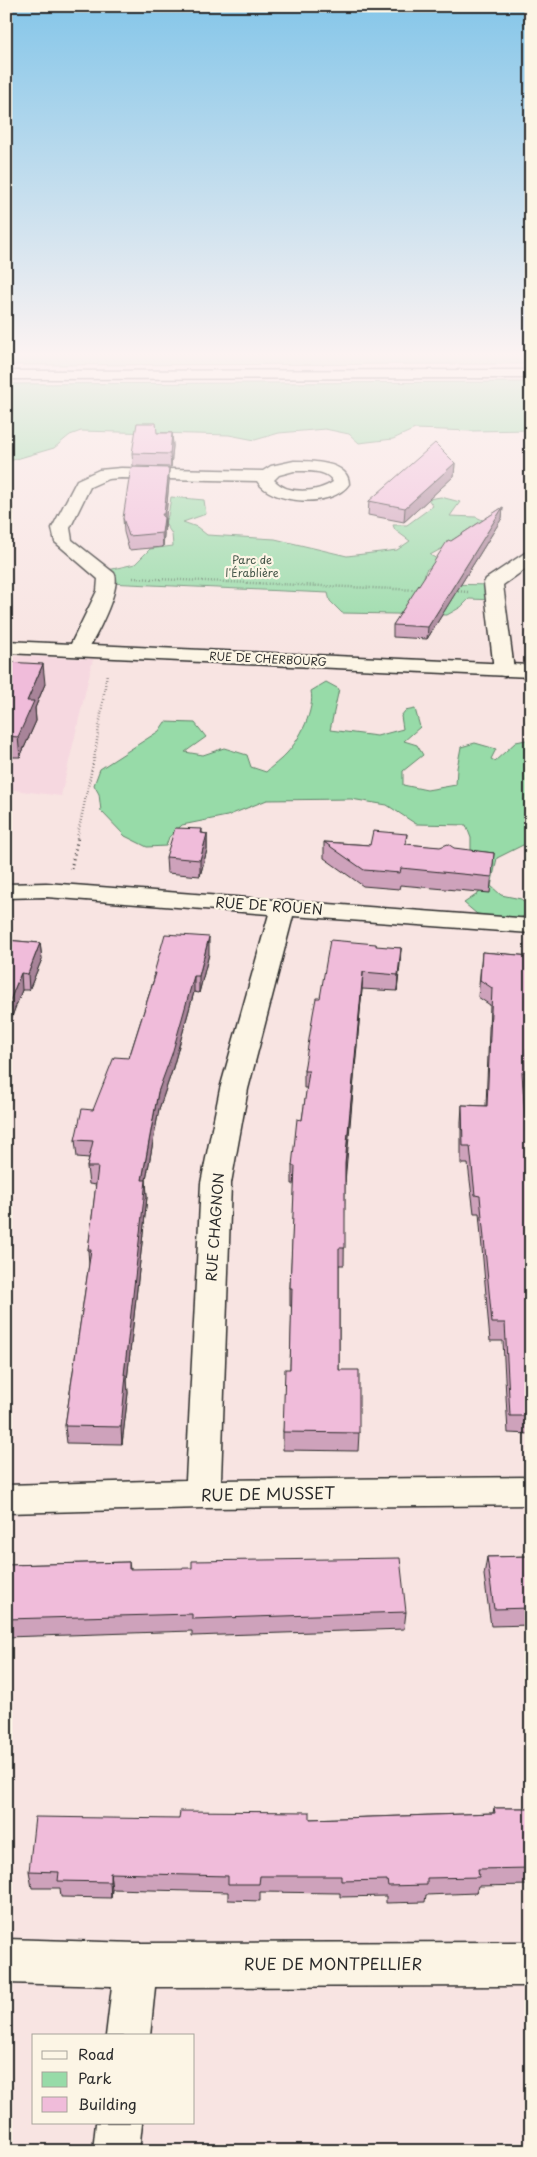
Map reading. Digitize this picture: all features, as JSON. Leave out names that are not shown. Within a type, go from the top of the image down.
[{"type":"main road","points":[[78,650],[106,591],[107,577],[64,542],[61,528],[83,484],[105,474],[121,473],[267,476]]},
{"type":"main road","points":[[504,670],[493,583],[531,558]]},
{"type":"main road","name":"RUE DE CHERBOURG","points":[[6,647],[531,671]]},
{"type":"main road","name":"RUE DE ROUEN","points":[[6,891],[66,891],[531,926]]},
{"type":"main road","name":"RUE CHAGNON","points":[[203,1494],[216,1183],[234,1088],[282,907]]},
{"type":"main road","name":"RUE DE MUSSET","points":[[6,1499],[203,1494],[531,1491]]},
{"type":"main road","name":"RUE DE MONTPELLIER","points":[[6,1961],[136,1964],[531,1964]]},
{"type":"main road","points":[[128,2034],[136,1964]]},
{"type":"main road","points":[[116,2151],[119,2124]]},
{"type":"path","points":[[107,577],[425,590]]},
{"type":"path","points":[[445,591],[494,593]]},
{"type":"path","points":[[66,891],[95,754],[109,652]]},
{"type":"shaded area","points":[[6,656],[93,659],[61,796],[6,789]]},
{"type":"green space","points":[[6,455],[31,455],[6,462]]},
{"type":"green space","name":"Parc de l'Érablière","points":[[171,497],[204,500],[206,514],[183,522],[197,527],[207,535],[275,539],[347,556],[397,550],[410,541],[395,530],[393,525],[407,525],[433,506],[428,499],[441,497],[460,502],[450,516],[476,517],[487,522],[452,550],[441,549],[430,555],[439,560],[426,570],[424,577],[445,584],[492,585],[495,600],[469,599],[461,607],[447,615],[342,613],[330,601],[328,593],[107,583],[116,576],[108,570],[135,564],[150,549],[173,546],[172,534],[164,522],[168,516]]},
{"type":"green space","points":[[326,682],[339,689],[330,730],[377,736],[403,729],[401,716],[405,711],[415,709],[420,727],[404,741],[417,745],[423,755],[403,771],[403,785],[427,790],[456,785],[461,747],[475,743],[496,749],[491,759],[495,761],[516,742],[531,739],[531,848],[523,845],[497,858],[491,886],[501,895],[521,899],[531,908],[531,914],[515,919],[477,914],[464,903],[479,893],[485,865],[471,855],[471,838],[466,825],[416,824],[387,805],[351,799],[267,800],[227,816],[182,825],[169,837],[166,846],[147,847],[125,836],[101,811],[99,794],[94,785],[100,769],[159,731],[165,722],[195,723],[206,737],[185,752],[203,755],[224,748],[247,755],[251,767],[266,772],[285,756],[297,740],[309,715],[312,699],[311,691]]},
{"type":"building","points":[[422,455],[447,455],[455,463],[405,508],[369,501]]},
{"type":"building","points":[[131,467],[169,468],[164,514],[162,514],[164,518],[162,533],[129,536],[123,518]]},
{"type":"building","points":[[6,500],[12,500],[6,511]]},
{"type":"building","points":[[503,507],[428,627],[393,625],[448,540],[451,541]]},
{"type":"building","points":[[6,662],[43,664],[27,701],[34,701],[18,737],[6,736]]},
{"type":"building","points":[[175,828],[202,829],[201,833],[207,834],[200,860],[166,857]]},
{"type":"building","points":[[373,831],[407,834],[405,844],[440,847],[448,844],[454,848],[494,853],[492,877],[401,868],[400,873],[364,870],[324,842],[370,845]]},
{"type":"building","points":[[165,934],[209,937],[199,976],[194,976],[172,1054],[158,1092],[142,1180],[146,1180],[124,1375],[126,1375],[121,1427],[65,1426],[91,1250],[88,1250],[98,1167],[87,1167],[93,1141],[75,1140],[82,1109],[93,1110],[114,1057],[129,1058],[156,973],[154,973]]},
{"type":"building","points":[[6,940],[40,943],[28,974],[21,973],[6,1010]]},
{"type":"building","points":[[330,940],[401,948],[398,975],[363,972],[345,1164],[345,1248],[339,1248],[339,1370],[359,1370],[359,1433],[283,1432],[285,1369],[290,1369],[292,1288],[290,1288],[295,1166],[292,1166],[297,1119],[302,1120],[309,1071],[304,1071],[313,1014],[316,998],[320,998]]},
{"type":"building","points":[[482,952],[531,956],[531,1048],[527,1048],[526,1072],[522,1072],[529,1178],[531,1178],[531,1416],[510,1416],[505,1323],[492,1323],[480,1196],[475,1195],[470,1146],[463,1146],[462,1105],[487,1106],[492,988],[480,980]]},
{"type":"building","points":[[531,1556],[531,1608],[494,1609],[487,1557]]},
{"type":"building","points":[[400,1558],[406,1612],[192,1619],[192,1614],[6,1619],[6,1565],[129,1562],[129,1569],[192,1568],[192,1561]]},
{"type":"building","points":[[494,1808],[531,1808],[531,1868],[478,1869],[479,1877],[427,1878],[427,1885],[388,1886],[387,1880],[341,1881],[341,1876],[260,1876],[259,1884],[228,1884],[228,1876],[110,1873],[110,1882],[58,1881],[59,1872],[29,1871],[35,1817],[179,1819],[180,1811],[310,1812],[310,1819],[495,1813]]}]
